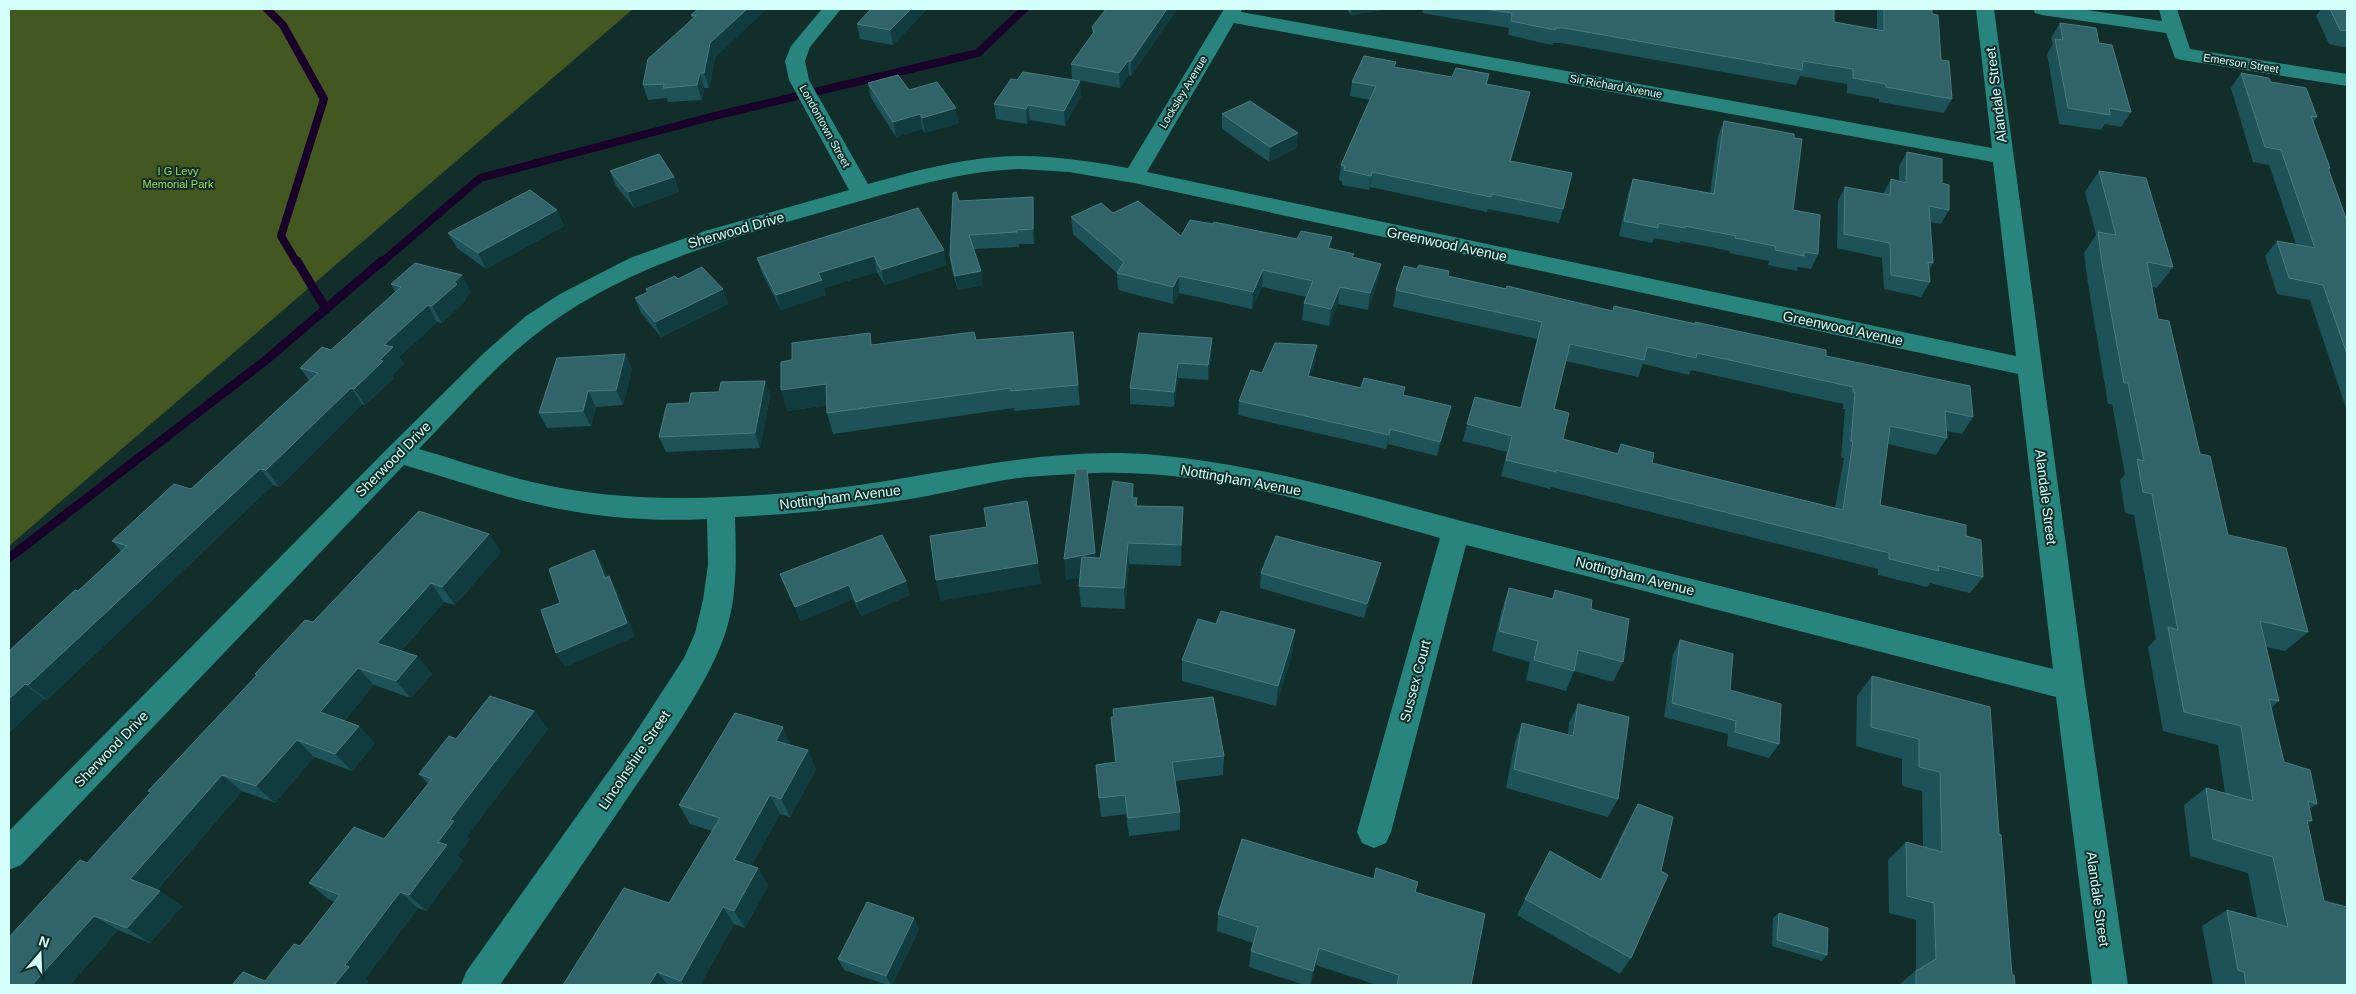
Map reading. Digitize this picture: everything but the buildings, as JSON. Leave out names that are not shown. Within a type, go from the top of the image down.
[{"type":"street","name":"Londontown Street","points":[[832,9],[801,46],[795,61],[799,80],[862,194]]},
{"type":"street","name":"Alandale Street","points":[[1985,9],[2070,687],[2110,985]]},
{"type":"street","points":[[2042,9],[2172,28]]},
{"type":"street","name":"Emerson Street","points":[[2168,9],[2172,28],[2182,54],[2347,80]]},
{"type":"street","name":"Sir Richard Avenue","points":[[1231,12],[2004,157]]},
{"type":"street","name":"Locksley Avenue","points":[[1134,176],[1231,12]]},
{"type":"street","name":"Greenwood Avenue","points":[[862,194],[941,172],[1006,163],[1081,166],[2030,368]]},
{"type":"street","name":"Sherwood Drive","points":[[9,854],[399,453],[501,351],[534,322],[599,282],[656,255],[696,240],[862,194]]},
{"type":"street","name":"Nottingham Avenue","points":[[399,453],[533,493],[605,505],[671,510],[721,509],[799,503],[914,488],[1026,467],[1098,463],[1154,465],[1218,473],[1314,492],[1456,531],[2070,687]]},
{"type":"street","name":"Lincolnshire Street","points":[[479,985],[641,751],[696,665],[710,633],[718,600],[722,565],[721,509]]},
{"type":"street","name":"Sussex Court","points":[[1374,832],[1456,531]]},
{"type":"green space","name":"I G Levy Memorial Park","points":[[9,9],[633,9],[9,546]]},
{"type":"waterway","points":[[267,9],[283,25],[324,99],[281,236],[297,263]]},
{"type":"waterway","points":[[381,263],[480,178],[718,115],[978,53],[1024,9]]},
{"type":"waterway","points":[[297,261],[326,309]]},
{"type":"waterway","points":[[326,309],[382,261]]},
{"type":"waterway","points":[[9,558],[266,360],[326,309]]}]
